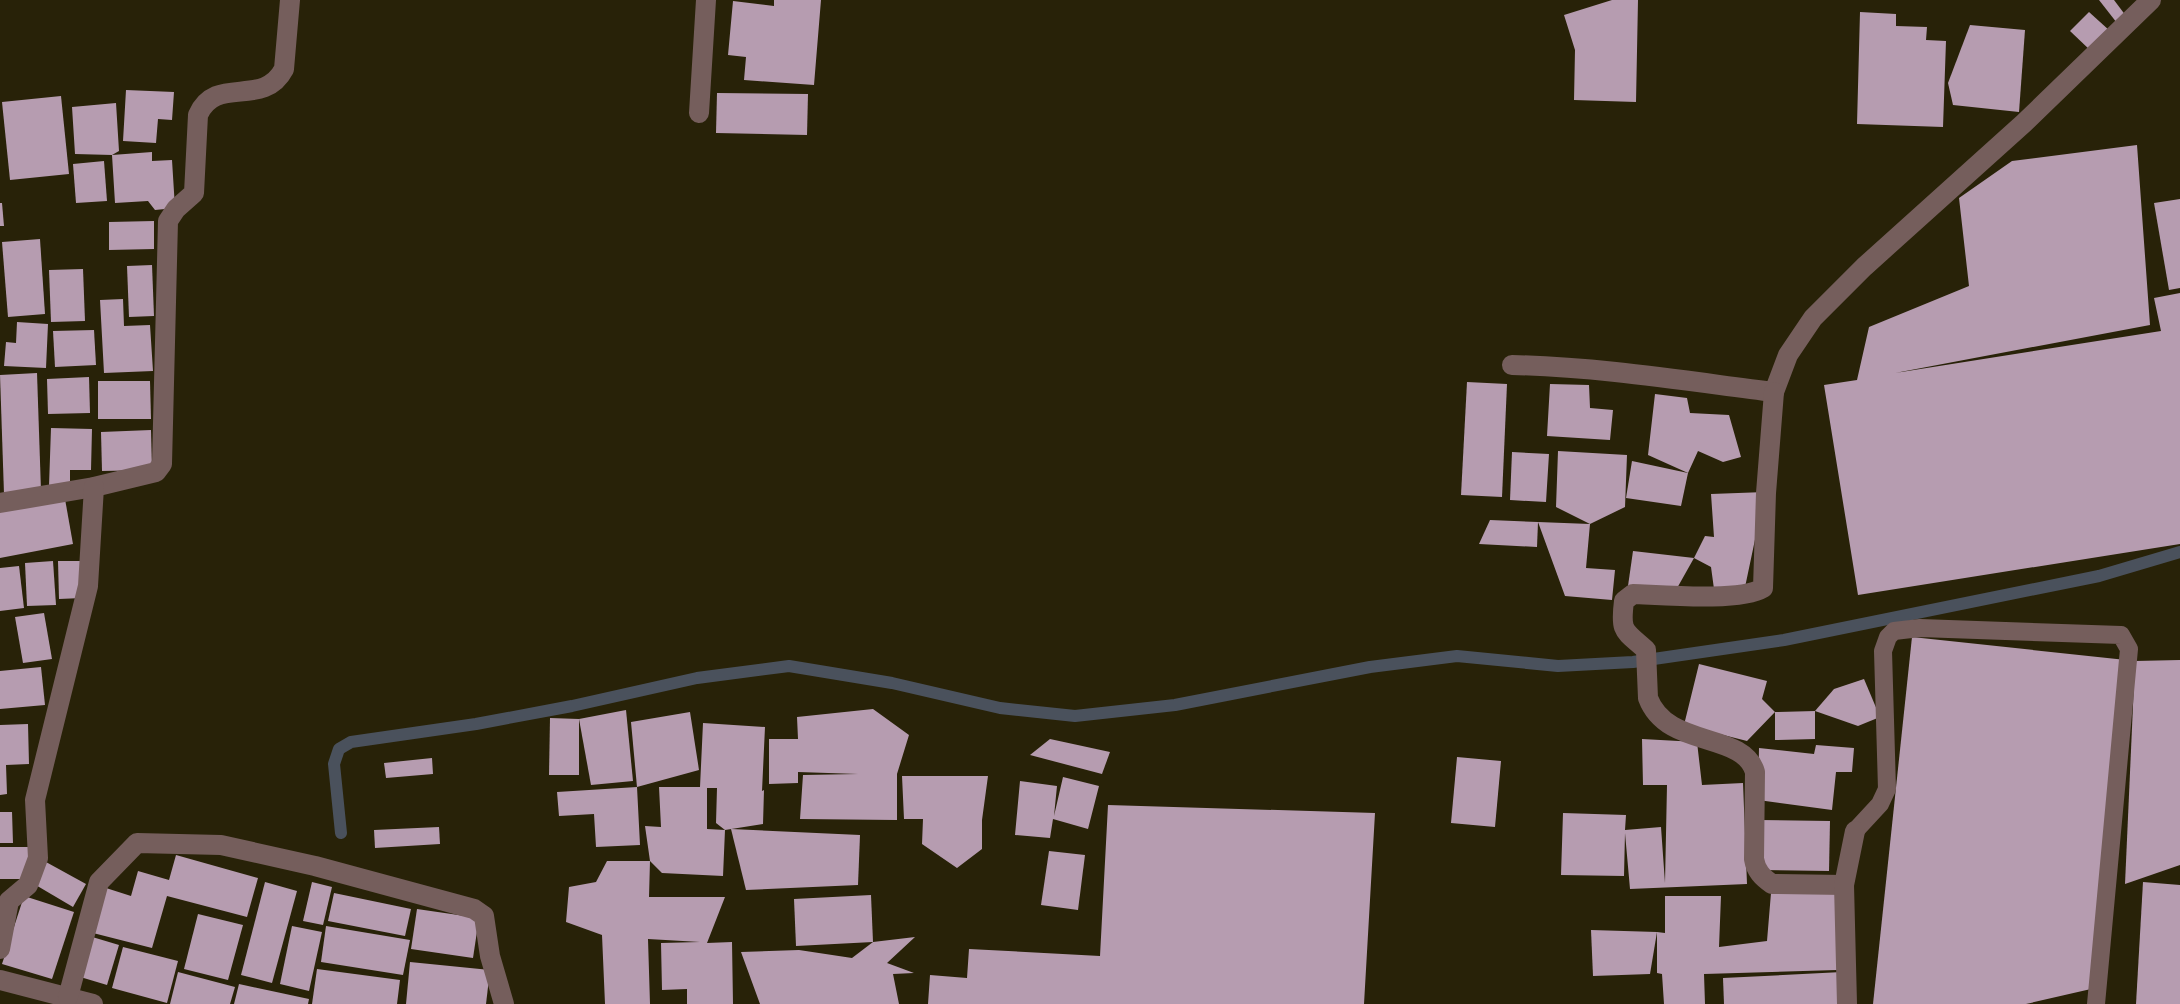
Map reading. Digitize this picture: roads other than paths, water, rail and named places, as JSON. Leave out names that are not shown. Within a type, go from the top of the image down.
[{"type":"street","points":[[0,503],[94,487],[156,472],[162,464],[168,221],[194,193],[198,115],[202,105],[211,97],[269,87],[279,79],[284,69],[290,0]]},
{"type":"street","points":[[699,113],[706,0]]},
{"type":"street","points":[[1844,885],[1772,884],[1763,878],[1754,859],[1755,772],[1752,764],[1739,752],[1672,728],[1650,704],[1646,691],[1646,650],[1625,634],[1623,610],[1628,595],[1751,593],[1763,588],[1774,392],[1788,355],[1813,318],[1864,267],[2024,123],[2151,0]]},
{"type":"street","points":[[1512,365],[1564,366],[1665,376],[1774,392]]},
{"type":"street","points":[[0,949],[9,901],[28,885],[38,858],[35,800],[88,586],[94,487]]},
{"type":"street","points":[[1847,1004],[1844,885],[1855,831]]},
{"type":"street","points":[[68,997],[99,882],[137,843],[221,845],[315,866],[474,909],[484,916],[490,956],[504,1004]]},
{"type":"street","points":[[0,980],[93,1004]]},
{"type":"lane","points":[[1855,831],[1880,804],[1887,789],[1883,651],[1894,631],[1920,628],[2121,635],[2129,649],[2096,1004]]},
{"type":"waterway","points":[[341,833],[334,764],[339,749],[351,742],[476,724],[697,678],[789,666],[892,683],[1000,708],[1075,716],[1175,705],[1370,667],[1457,656],[1558,666],[1633,662],[1784,640],[2099,576],[2180,552]]}]
